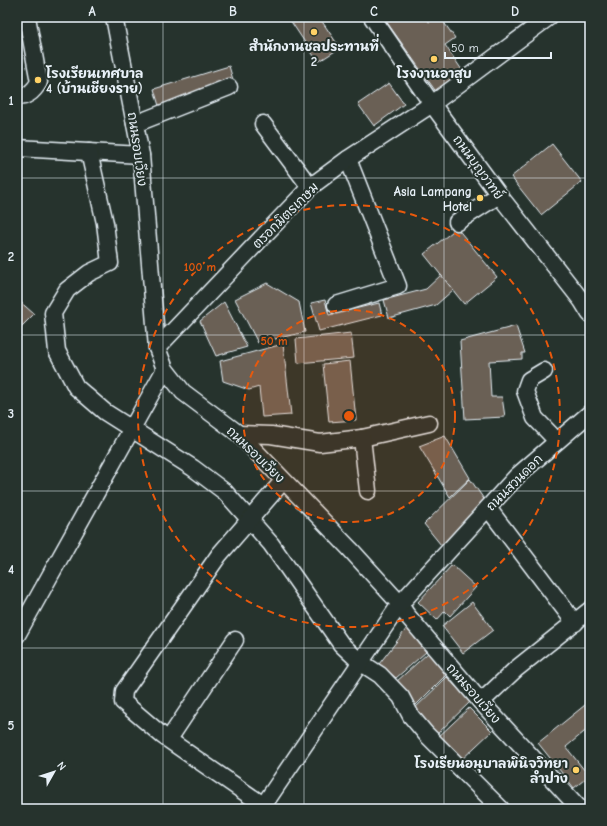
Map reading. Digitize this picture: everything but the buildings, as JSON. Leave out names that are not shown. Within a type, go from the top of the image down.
[{"type":"street","points":[[17,97],[24,97],[34,90],[40,82],[28,17]]},
{"type":"street","name":"ถนนรอบเวียง","points":[[114,17],[141,155],[157,348],[165,369],[183,392],[239,434],[350,549],[400,604],[406,614],[481,702],[580,809]]},
{"type":"street","name":"ถนนบุญวาทย์","points":[[372,17],[432,104],[498,195],[582,301],[590,314]]},
{"type":"street","name":"ตรอกมิตรเกษม","points":[[157,348],[310,187],[348,159],[432,104],[549,17]]},
{"type":"street","points":[[135,124],[229,87]]},
{"type":"street","points":[[263,124],[310,187]]},
{"type":"street","points":[[17,148],[141,155]]},
{"type":"street","points":[[89,152],[105,223],[110,263],[90,273],[67,290],[53,313],[57,351],[76,387],[105,412],[193,468],[225,492],[271,544],[340,644],[360,662],[380,675],[402,697],[411,716],[426,734],[501,809]]},
{"type":"street","points":[[336,305],[398,286],[348,159]]},
{"type":"street","points":[[457,222],[498,195]]},
{"type":"street","points":[[17,635],[165,369]]},
{"type":"street","points":[[544,371],[529,380],[525,391],[535,418],[557,441]]},
{"type":"street","name":"ถนนสวนดอก","points":[[262,807],[400,604],[517,476],[590,413]]},
{"type":"street","points":[[239,434],[271,435],[320,443],[362,438],[429,423]]},
{"type":"street","points":[[362,438],[368,491]]},
{"type":"street","points":[[262,807],[169,739],[123,702],[124,691],[219,555],[249,518],[283,481]]},
{"type":"street","points":[[488,508],[574,623]]},
{"type":"street","points":[[481,702],[516,669],[590,610]]},
{"type":"street","points":[[169,739],[235,640]]},
{"type":"place","name":"สำนักงานชลประทานที่ 2","points":[[314,32]]},
{"type":"place","name":"โรงงานอาสูบ","points":[[434,59]]},
{"type":"place","name":"โรงเรียนเทศบาล 4 (บ้านเชียงราย)","points":[[38,80]]},
{"type":"place","name":"Asia Lampang Hotel","points":[[480,198]]},
{"type":"place","name":"โรงเรียนอนุบาลพินิจวิทยา ลำปาง","points":[[576,770]]}]
